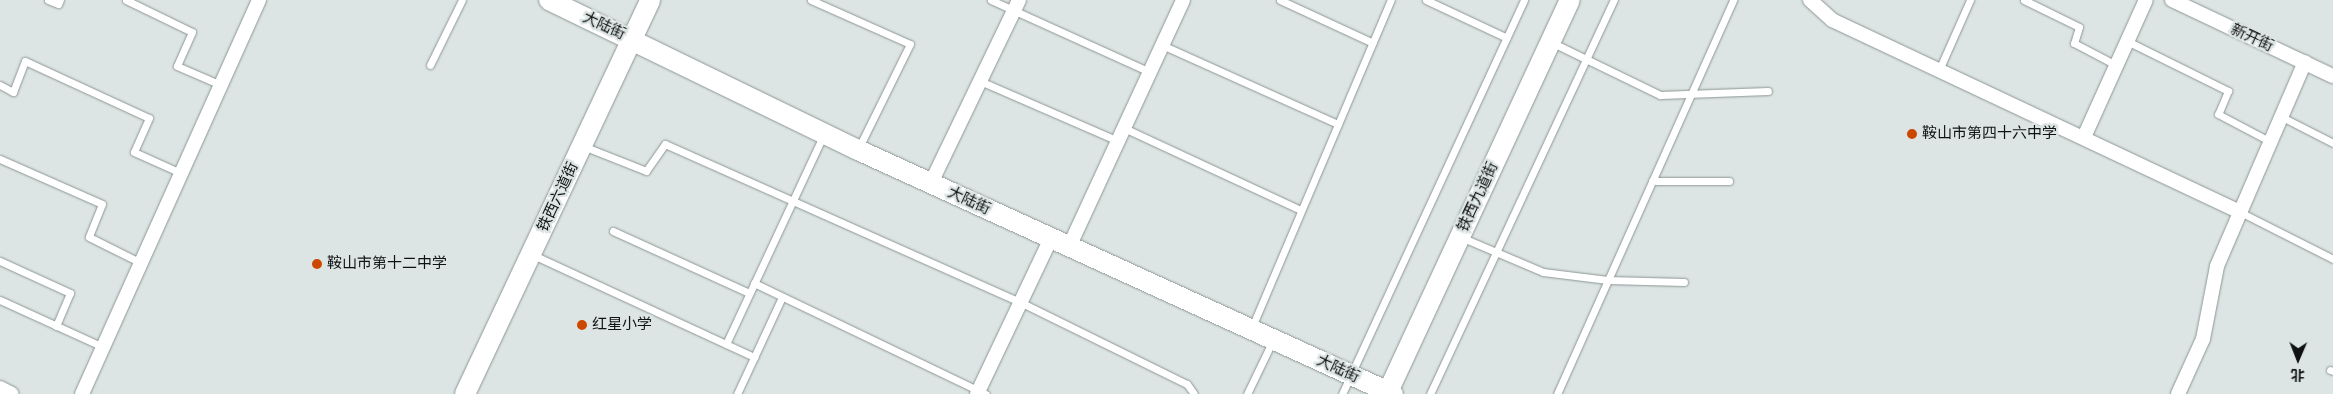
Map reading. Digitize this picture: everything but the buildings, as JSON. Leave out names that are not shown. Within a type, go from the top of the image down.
[{"type":"street","points":[[82,394],[259,0]]},
{"type":"street","name":"大陆街","points":[[549,0],[858,150],[1389,393]]},
{"type":"street","name":"铁西六道街","points":[[465,394],[650,0]]},
{"type":"street","name":"铁西九道街","points":[[1389,393],[1570,0]]},
{"type":"street","points":[[2084,137],[2146,0]]},
{"type":"street","name":"新开街","points":[[2172,0],[2305,62],[2332,71]]},
{"type":"street","points":[[981,393],[1020,302],[1060,242],[1121,135],[1180,1]]},
{"type":"street","points":[[1818,3],[1832,20],[2240,212]]},
{"type":"street","points":[[931,184],[1017,5]]},
{"type":"street","points":[[2178,394],[2203,339],[2217,266],[2305,62]]},
{"type":"street","points":[[0,388],[12,394]]},
{"type":"lane","points":[[48,0],[58,4],[60,0]]},
{"type":"lane","points":[[126,0],[192,32],[177,66],[221,85]]},
{"type":"lane","points":[[430,65],[462,0]]},
{"type":"lane","points":[[811,0],[910,44],[858,150]]},
{"type":"lane","points":[[991,0],[1017,5],[1150,72]]},
{"type":"lane","points":[[1280,0],[1373,43]]},
{"type":"lane","points":[[1251,329],[1391,0]]},
{"type":"lane","points":[[1426,0],[1507,38]]},
{"type":"lane","points":[[1342,394],[1524,0]]},
{"type":"lane","points":[[1430,394],[1614,0]]},
{"type":"lane","points":[[1556,394],[1733,0]]},
{"type":"lane","points":[[1939,70],[1969,2],[1960,0]]},
{"type":"lane","points":[[2024,0],[2079,27],[2074,43],[2116,65]]},
{"type":"lane","points":[[2127,41],[2228,91],[2218,114],[2271,142]]},
{"type":"lane","points":[[1550,42],[1660,95],[1768,91]]},
{"type":"lane","points":[[1162,45],[1338,124]]},
{"type":"lane","points":[[0,85],[13,92],[25,61],[149,118],[134,152],[181,173]]},
{"type":"lane","points":[[980,81],[1121,135],[1302,210]]},
{"type":"lane","points":[[2282,117],[2333,143]]},
{"type":"lane","points":[[726,344],[824,134]]},
{"type":"lane","points":[[582,146],[646,171],[665,144],[1020,302],[1187,384],[1194,394]]},
{"type":"lane","points":[[0,158],[102,204],[89,238],[141,263]]},
{"type":"lane","points":[[1652,181],[1729,182]]},
{"type":"lane","points":[[2240,212],[2333,258]]},
{"type":"lane","points":[[612,231],[749,293]]},
{"type":"lane","points":[[1460,237],[1543,272],[1608,280],[1684,282]]},
{"type":"lane","points":[[531,254],[754,357]]},
{"type":"lane","points":[[0,261],[70,293],[56,326]]},
{"type":"lane","points":[[754,283],[981,393]]},
{"type":"lane","points":[[737,394],[782,296]]},
{"type":"lane","points":[[0,300],[103,347]]},
{"type":"lane","points":[[1247,394],[1274,340]]},
{"type":"place","name":"鞍山市第四十六中学","points":[[1912,134]]},
{"type":"place","name":"鞍山市第十二中学","points":[[317,264]]},
{"type":"place","name":"红星小学","points":[[582,325]]}]
